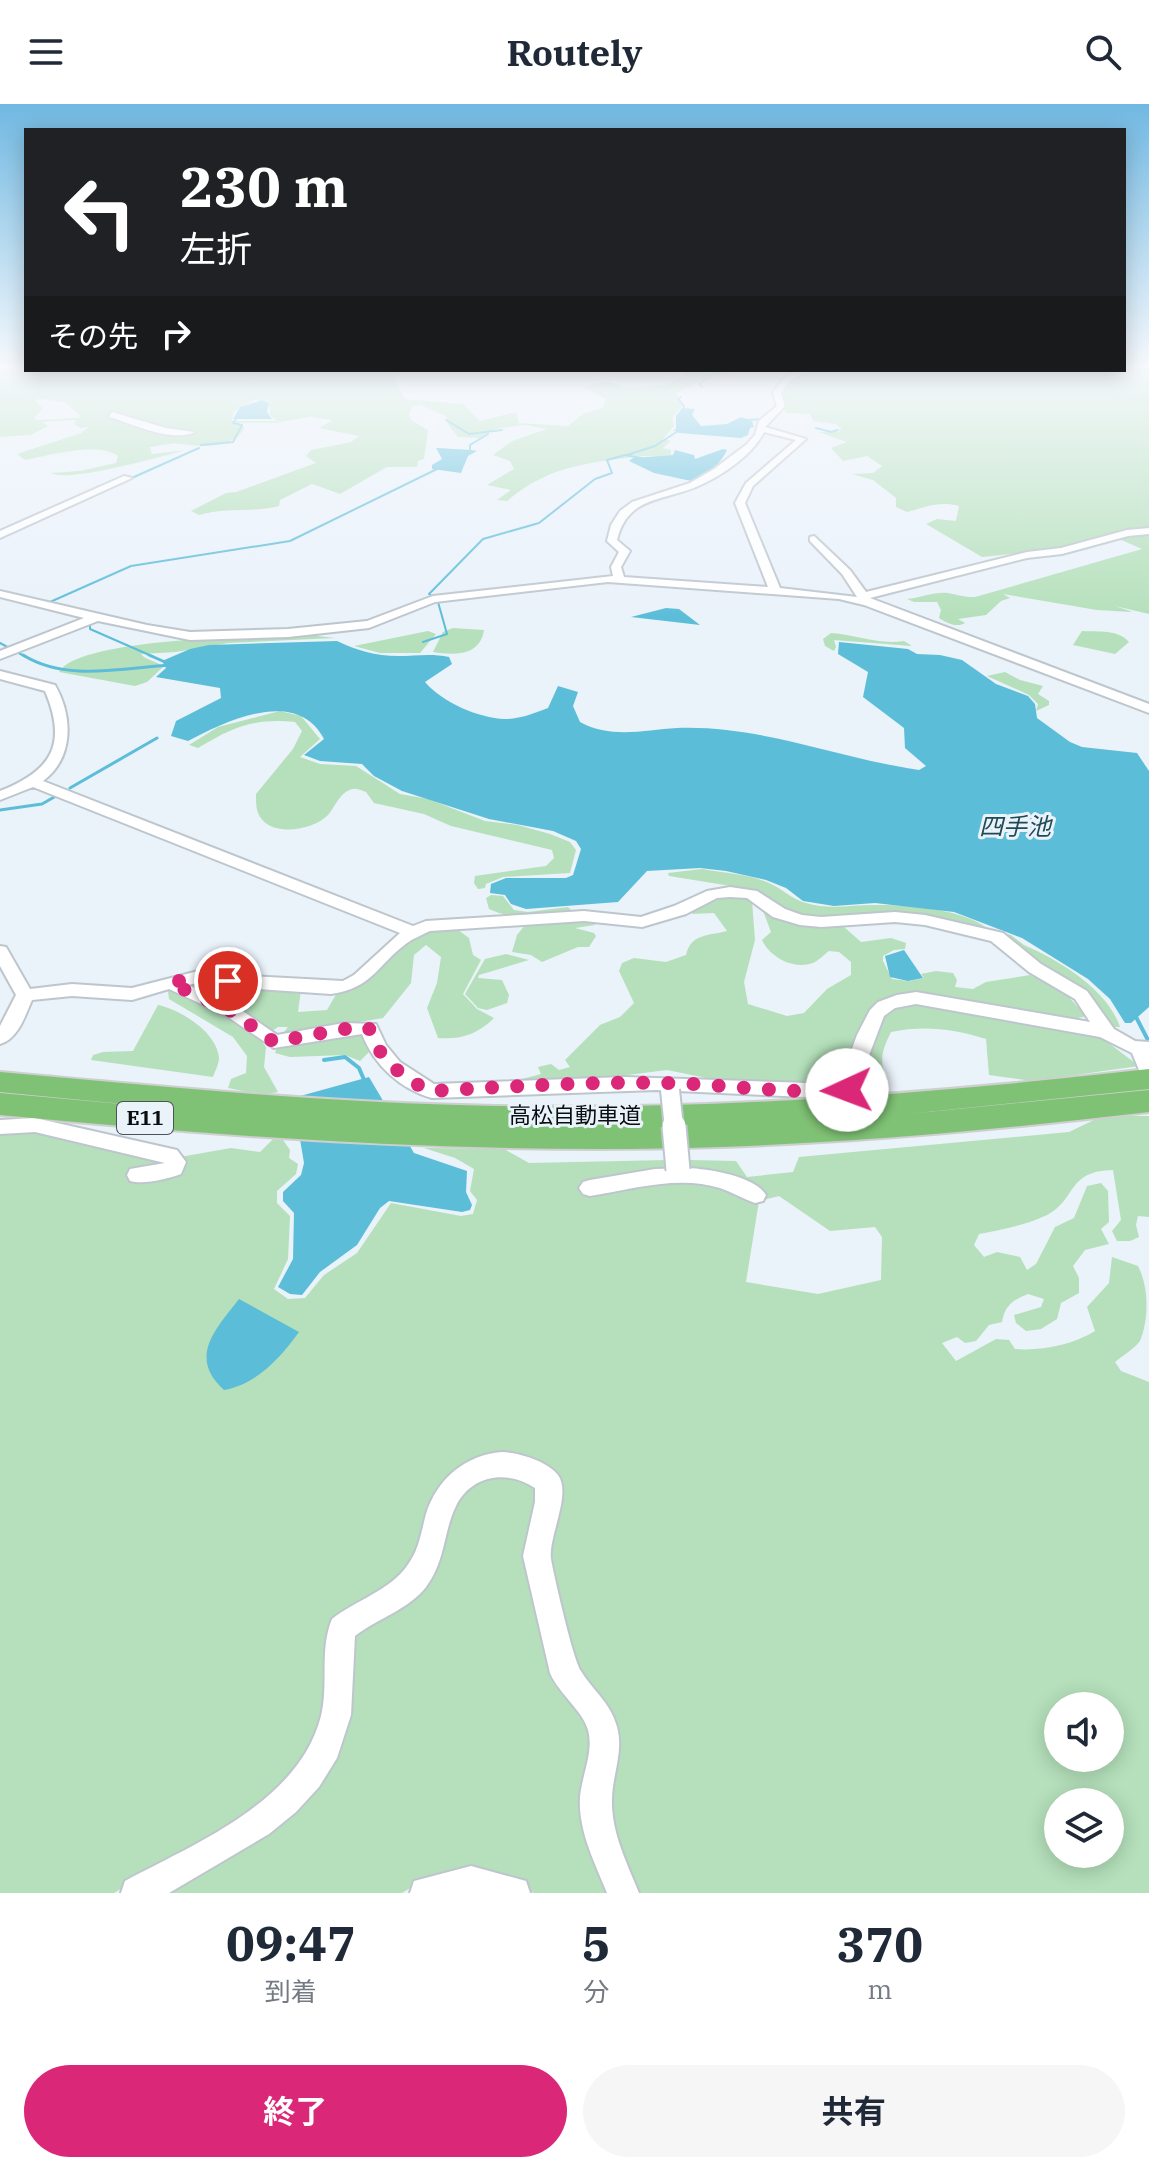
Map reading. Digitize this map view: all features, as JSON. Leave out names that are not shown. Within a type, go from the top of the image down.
[{"type":"highway","name":"高松自動車道","points":[[0,1082],[290,1118]]},
{"type":"highway","name":"高松自動車道","points":[[0,1104],[682,1136],[970,1120],[1144,1087]]},
{"type":"street","points":[[619,578],[616,567],[625,551],[612,541],[612,534],[629,508],[704,481],[743,450]]},
{"type":"street","points":[[775,590],[740,503],[749,485],[789,450]]},
{"type":"street","points":[[0,535],[127,478]]},
{"type":"street","points":[[866,599],[1027,555],[1062,551],[1096,544],[1118,535],[1149,531]]},
{"type":"street","points":[[814,539],[866,599]]},
{"type":"street","points":[[0,594],[190,636],[288,633],[369,624],[433,599],[619,578],[839,596],[866,599],[1149,709]]},
{"type":"street","points":[[0,655],[94,617]]},
{"type":"street","points":[[0,675],[50,688],[63,743],[59,757],[36,783],[0,805]]},
{"type":"street","points":[[0,796],[36,783],[414,932]]},
{"type":"street","points":[[25,995],[72,990],[132,994],[206,975],[243,982],[331,988],[347,986],[360,979],[401,939],[441,925],[584,916],[642,922],[680,910],[713,894],[730,892],[751,894],[779,913],[800,920],[895,917],[925,920],[997,937],[1035,968],[1081,995],[1107,1033]]},
{"type":"street","points":[[0,951],[25,995]]},
{"type":"street","points":[[170,983],[231,1011],[274,1042],[344,1029],[369,1028],[373,1043],[405,1077],[417,1086],[432,1091],[573,1083],[778,1091],[847,1090],[849,1075],[879,1010],[892,1003],[916,998],[947,1001],[1107,1033],[1145,1049],[1144,1087]]},
{"type":"street","points":[[0,1038],[14,1021],[25,995]]},
{"type":"street","points":[[669,1087],[679,1173]]},
{"type":"street","points":[[0,1127],[35,1125],[170,1155],[176,1162],[174,1169],[166,1173],[137,1175]]},
{"type":"street","points":[[590,1188],[679,1173],[723,1180],[755,1195]]},
{"type":"street","points":[[137,1893],[284,1804],[308,1776],[327,1746],[337,1713],[342,1629],[355,1616],[403,1592],[429,1556],[441,1508],[451,1485],[471,1472],[493,1464],[512,1464],[548,1482],[548,1502],[537,1556],[565,1673],[572,1687],[592,1706],[603,1729],[604,1751],[596,1800],[601,1835],[623,1893]]},
{"type":"street","points":[[426,1893],[471,1882],[514,1893]]},
{"type":"green space","points":[[28,450],[81,450],[25,460],[17,454]]},
{"type":"green space","points":[[101,450],[151,450],[152,454],[184,450],[117,468],[76,474],[51,473],[80,471],[116,463],[118,456]]},
{"type":"green space","points":[[311,450],[425,450],[424,459],[418,461],[417,467],[387,467],[340,494],[312,484],[280,500],[279,506],[199,515],[191,511],[226,493],[316,463],[306,456]]},
{"type":"green space","points":[[499,450],[671,450],[671,455],[633,457],[567,468],[537,480],[507,501],[497,500],[511,490],[487,485],[514,469],[510,461],[493,455]]},
{"type":"green space","points":[[833,450],[1149,450],[1149,614],[1115,606],[1133,612],[1097,610],[1003,594],[1010,598],[1001,601],[986,615],[958,619],[965,623],[959,625],[945,622],[939,618],[941,610],[937,602],[907,599],[943,593],[975,597],[1142,549],[1112,536],[1059,549],[982,557],[926,524],[937,519],[956,521],[959,506],[939,504],[907,512],[896,507],[896,498],[873,480],[852,474],[873,473],[882,466],[867,456],[843,461]]},
{"type":"green space","points":[[453,628],[484,630],[471,650],[449,654],[433,652],[443,632]]},
{"type":"green space","points":[[428,631],[436,634],[420,653],[380,653],[354,646]]},
{"type":"green space","points":[[1082,631],[1114,633],[1129,642],[1115,654],[1073,645]]},
{"type":"green space","points":[[831,633],[877,641],[904,641],[912,646],[834,640],[834,651],[825,646],[823,639]]},
{"type":"green space","points":[[309,635],[335,638],[228,643],[176,652],[141,654],[163,667],[147,682],[135,686],[59,672],[74,660],[136,645],[215,638]]},
{"type":"green space","points":[[1005,672],[1043,686],[1038,694],[1049,701],[1049,705],[1036,711],[1038,704],[1029,695],[987,676]]},
{"type":"green space","points":[[280,711],[301,716],[320,739],[300,757],[320,764],[356,766],[400,794],[428,799],[485,821],[518,825],[570,842],[576,850],[570,873],[503,877],[478,889],[474,883],[475,876],[546,866],[554,858],[552,850],[451,826],[424,814],[374,803],[366,792],[357,789],[348,790],[327,816],[311,825],[290,830],[271,826],[258,813],[256,794],[293,749],[302,731],[295,722],[255,723],[233,729],[198,748],[189,745],[218,727]]},
{"type":"green space","points":[[702,869],[761,880],[814,905],[917,907],[963,916],[987,928],[984,931],[929,917],[802,918],[757,894],[731,886],[669,876],[668,873]]},
{"type":"green space","points":[[503,896],[514,910],[528,912],[568,907],[571,910],[541,917],[508,915],[489,909],[486,898]]},
{"type":"green space","points":[[732,896],[752,901],[755,940],[744,982],[748,1004],[787,1016],[804,1013],[827,989],[851,975],[851,962],[839,952],[829,951],[815,962],[805,965],[776,957],[762,940],[771,932],[762,908],[801,923],[843,926],[861,942],[891,938],[906,943],[905,949],[883,956],[892,979],[909,981],[936,971],[953,973],[957,980],[955,987],[973,989],[986,982],[1030,975],[1066,994],[1086,1016],[1035,1016],[932,995],[879,1001],[858,1035],[853,1057],[830,1083],[817,1089],[716,1080],[667,1070],[604,1078],[580,1077],[503,1084],[541,1074],[538,1067],[551,1064],[559,1070],[570,1067],[565,1060],[600,1025],[620,1017],[634,1003],[619,971],[622,963],[634,958],[666,962],[686,955],[696,939],[727,931],[714,913],[692,914],[694,907]]},
{"type":"green space","points":[[596,922],[595,925],[575,928],[594,933],[596,936],[589,947],[578,947],[542,962],[531,955],[512,952],[517,935],[525,925]]},
{"type":"green space","points":[[457,929],[469,938],[473,955],[481,960],[463,994],[477,1009],[494,1018],[482,1028],[462,1037],[438,1038],[427,1008],[437,983],[441,957],[426,945],[414,955],[411,983],[383,1018],[282,1035],[288,1027],[278,1027],[269,1033],[184,986],[202,981],[301,990],[298,1012],[327,1010],[338,991],[370,975],[390,952],[407,939],[438,930]]},
{"type":"green space","points":[[995,931],[1011,935],[1081,978],[1105,1001],[1120,1027],[1112,1027],[1085,994]]},
{"type":"green space","points":[[506,954],[529,960],[479,975],[478,978],[502,980],[509,995],[507,1003],[487,1010],[478,1008],[465,994],[485,959]]},
{"type":"green space","points":[[173,989],[224,1012],[247,1027],[266,1047],[264,1067],[278,1092],[262,1095],[228,1088],[231,1079],[246,1073],[247,1056],[233,1037],[169,999],[168,991]]},
{"type":"green space","points":[[911,1002],[1098,1035],[1139,1066],[1033,1081],[989,1075],[986,1039],[951,1031],[915,1029],[891,1032],[882,1056],[888,1080],[862,1082],[857,1076],[882,1015],[895,1006]]},
{"type":"green space","points":[[158,1005],[187,1017],[212,1039],[219,1058],[213,1077],[91,1060],[93,1055],[103,1052],[133,1051]]},
{"type":"green space","points":[[360,1034],[367,1040],[369,1052],[360,1061],[345,1055],[290,1057],[275,1053],[277,1048],[285,1045]]},
{"type":"green space","points":[[1149,1116],[1149,1217],[1138,1216],[1136,1225],[1139,1237],[1117,1241],[1112,1231],[1121,1220],[1113,1170],[1087,1175],[1057,1209],[1022,1224],[979,1234],[974,1245],[984,1257],[997,1252],[1020,1257],[1027,1270],[1036,1264],[1055,1227],[1074,1218],[1087,1186],[1101,1183],[1108,1191],[1109,1222],[1101,1229],[1109,1244],[1085,1250],[1073,1266],[1079,1278],[1079,1293],[1061,1303],[1057,1319],[1041,1329],[1026,1331],[1016,1323],[1014,1315],[1041,1307],[1044,1299],[1028,1294],[1010,1304],[1002,1322],[989,1325],[976,1341],[965,1343],[957,1337],[942,1343],[956,1361],[996,1339],[1009,1340],[1015,1349],[1046,1348],[1077,1340],[1095,1331],[1087,1307],[1109,1283],[1112,1257],[1138,1266],[1142,1274],[1146,1303],[1143,1332],[1138,1344],[1115,1362],[1121,1371],[1149,1382],[1149,1893],[634,1893],[604,1803],[615,1735],[573,1667],[547,1555],[553,1470],[458,1469],[413,1569],[353,1608],[323,1734],[278,1796],[114,1893],[0,1893],[0,1131],[43,1132],[180,1157],[231,1148],[260,1152],[273,1139],[283,1140],[290,1150],[289,1158],[298,1164],[296,1174],[277,1191],[277,1203],[290,1216],[288,1259],[274,1289],[288,1299],[305,1298],[324,1275],[357,1253],[391,1203],[461,1216],[473,1214],[477,1200],[470,1191],[474,1169],[455,1158],[424,1148],[504,1149],[529,1163],[668,1160],[670,1172],[636,1187],[691,1182],[689,1160],[736,1161],[747,1177],[793,1172],[799,1157],[1069,1132],[1094,1120]],"holes":[[[779,1196],[830,1231],[875,1227],[882,1237],[881,1280],[818,1294],[746,1282],[759,1201]]]},
{"type":"green space","points":[[498,1470],[535,1483],[541,1495],[525,1552],[581,1711],[594,1733],[614,1893],[534,1893],[484,1870],[430,1876],[402,1893],[161,1893],[302,1808],[336,1752],[351,1635],[392,1608],[458,1493]]},
{"type":"water","points":[[437,450],[477,451],[468,456],[461,473],[432,469],[432,465],[442,459]]},
{"type":"water","points":[[675,450],[694,455],[695,459],[727,450],[714,468],[696,482],[654,473],[629,461],[633,458],[673,455]]},
{"type":"water","points":[[666,608],[679,609],[700,625],[631,617]]},
{"type":"water","name":"四手池","points":[[337,641],[382,655],[449,657],[452,664],[425,682],[461,708],[484,716],[511,719],[548,708],[558,686],[578,692],[573,706],[580,722],[604,730],[628,732],[708,728],[769,737],[919,770],[926,766],[905,748],[904,728],[863,697],[868,672],[838,654],[839,642],[908,649],[917,654],[962,660],[996,684],[1028,696],[1035,704],[1037,718],[1070,742],[1082,747],[1137,753],[1149,771],[1149,1007],[1131,1023],[1125,1023],[1110,999],[1088,979],[1022,938],[954,912],[875,903],[834,906],[803,901],[786,888],[766,880],[726,871],[700,868],[647,871],[618,902],[526,909],[511,904],[505,895],[490,893],[491,884],[506,878],[566,878],[573,875],[581,849],[576,841],[553,831],[489,819],[402,791],[374,776],[362,764],[320,761],[304,755],[324,739],[312,723],[297,714],[280,711],[241,717],[188,741],[171,736],[176,721],[221,698],[220,688],[156,677],[166,668],[162,661],[209,645]]},
{"type":"water","points":[[904,950],[923,978],[908,981],[890,977],[885,956]]},
{"type":"water","points":[[369,1077],[414,1153],[467,1171],[466,1192],[472,1205],[470,1210],[462,1212],[389,1201],[380,1208],[357,1245],[320,1272],[302,1295],[290,1294],[278,1287],[293,1259],[294,1213],[283,1201],[283,1192],[301,1175],[304,1163],[293,1098]]},
{"type":"water","points":[[239,1299],[299,1332],[257,1376],[224,1390],[213,1378],[207,1355],[214,1333]]},
{"type":"waterway","points":[[134,477],[193,450]]},
{"type":"waterway","points":[[627,455],[641,450]]},
{"type":"waterway","points":[[433,597],[429,594],[483,539],[539,523],[595,479],[612,473],[607,460],[625,455],[641,458]]},
{"type":"waterway","points":[[53,604],[50,602],[131,566],[290,541],[437,469]]},
{"type":"waterway","points":[[423,642],[447,634],[438,602]]},
{"type":"waterway","points":[[90,623],[90,629],[154,657]]},
{"type":"waterway","points":[[0,643],[26,657]]},
{"type":"waterway","points":[[23,655],[40,663],[76,671],[170,665]]},
{"type":"waterway","points":[[149,655],[165,662]]},
{"type":"waterway","points":[[70,788],[157,738]]},
{"type":"waterway","points":[[0,810],[42,804],[56,796]]},
{"type":"waterway","points":[[1135,1015],[1149,1042]]},
{"type":"waterway","points":[[324,1060],[345,1057],[359,1068],[365,1082]]},
{"type":"route","points":[[228,981],[206,975],[170,983],[231,1011],[274,1042],[344,1029],[369,1028],[373,1043],[405,1077],[417,1086],[432,1091],[573,1083],[696,1084],[778,1091],[847,1090]]}]
